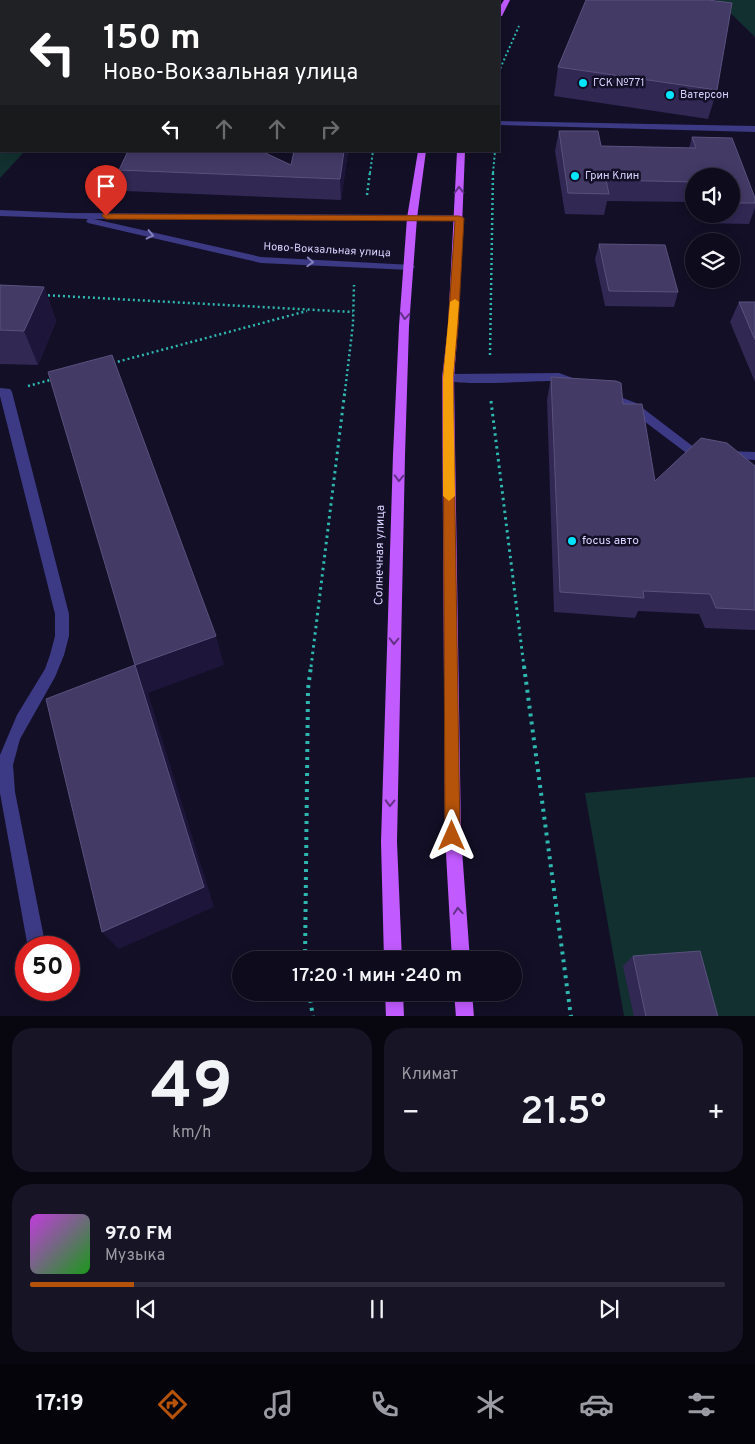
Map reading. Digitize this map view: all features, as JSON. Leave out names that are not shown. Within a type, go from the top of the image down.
[{"type":"main road","points":[[500,12],[506,0]]},
{"type":"main road","name":"Солнечная улица","points":[[393,951],[389,842],[404,326],[410,267],[412,218],[422,152]]},
{"type":"main road","points":[[460,951],[452,836],[448,378],[453,327],[462,152]]},
{"type":"main road","points":[[394,1001],[395,1016]]},
{"type":"main road","points":[[463,1001],[464,1016]]},
{"type":"street","points":[[500,123],[755,129]]},
{"type":"street","name":"Ново-Вокзальная улица","points":[[0,213],[69,216],[459,218]]},
{"type":"street","name":"Ново-Вокзальная улица","points":[[69,216],[261,260],[410,267]]},
{"type":"street","points":[[448,378],[488,380],[559,377],[632,406],[697,455],[755,456]]},
{"type":"street","points":[[3,392],[62,614],[63,632],[60,651],[53,668],[10,745],[5,774],[35,936]]},
{"type":"path","points":[[500,69],[519,26]]},
{"type":"path","points":[[365,218],[373,152]]},
{"type":"path","points":[[494,152],[491,181],[492,329],[488,380],[527,696],[571,1016]]},
{"type":"path","points":[[306,951],[308,690],[353,324],[352,312],[356,265]]},
{"type":"path","points":[[37,295],[352,312]]},
{"type":"path","points":[[111,364],[310,310]]},
{"type":"path","points":[[3,392],[63,376]]},
{"type":"path","points":[[310,1001],[313,1016]]},
{"type":"green space","points":[[717,0],[755,0],[755,37],[751,33]]},
{"type":"green space","points":[[0,152],[24,152],[0,178]]},
{"type":"green space","points":[[755,777],[755,1016],[624,1016],[585,793]]},
{"type":"building","points":[[586,0],[708,0],[732,3],[717,90],[558,67]]},
{"type":"building","points":[[559,131],[598,131],[601,146],[696,148],[692,137],[732,138],[755,198],[755,203],[740,203],[740,168],[685,168],[685,182],[606,180],[609,194],[568,193]]},
{"type":"building","points":[[128,152],[263,152],[291,165],[294,152],[344,152],[340,179],[119,170]]},
{"type":"building","points":[[599,244],[665,245],[678,292],[609,291]]},
{"type":"building","points":[[0,285],[44,287],[24,331],[0,330]]},
{"type":"building","points":[[739,302],[755,302],[755,340]]},
{"type":"building","points":[[112,355],[216,636],[135,665],[48,372]]},
{"type":"building","points":[[551,377],[616,381],[621,383],[623,404],[642,404],[655,481],[701,438],[727,443],[755,466],[755,610],[716,608],[710,594],[643,591],[644,598],[560,592]]},
{"type":"building","points":[[135,665],[204,887],[102,932],[46,699]]},
{"type":"building","points":[[700,951],[718,1016],[646,1016],[633,956]]},
{"type":"slow traffic","points":[[449,496],[448,378],[455,302]]},
{"type":"place","name":"ГСК №771","points":[[583,83]]},
{"type":"place","name":"Ватерсон","points":[[670,95]]},
{"type":"place","name":"Грин Клин","points":[[575,176]]},
{"type":"place","name":"focus авто","points":[[572,541]]},
{"type":"route","points":[[106,216],[459,218],[448,378],[452,836]]}]
